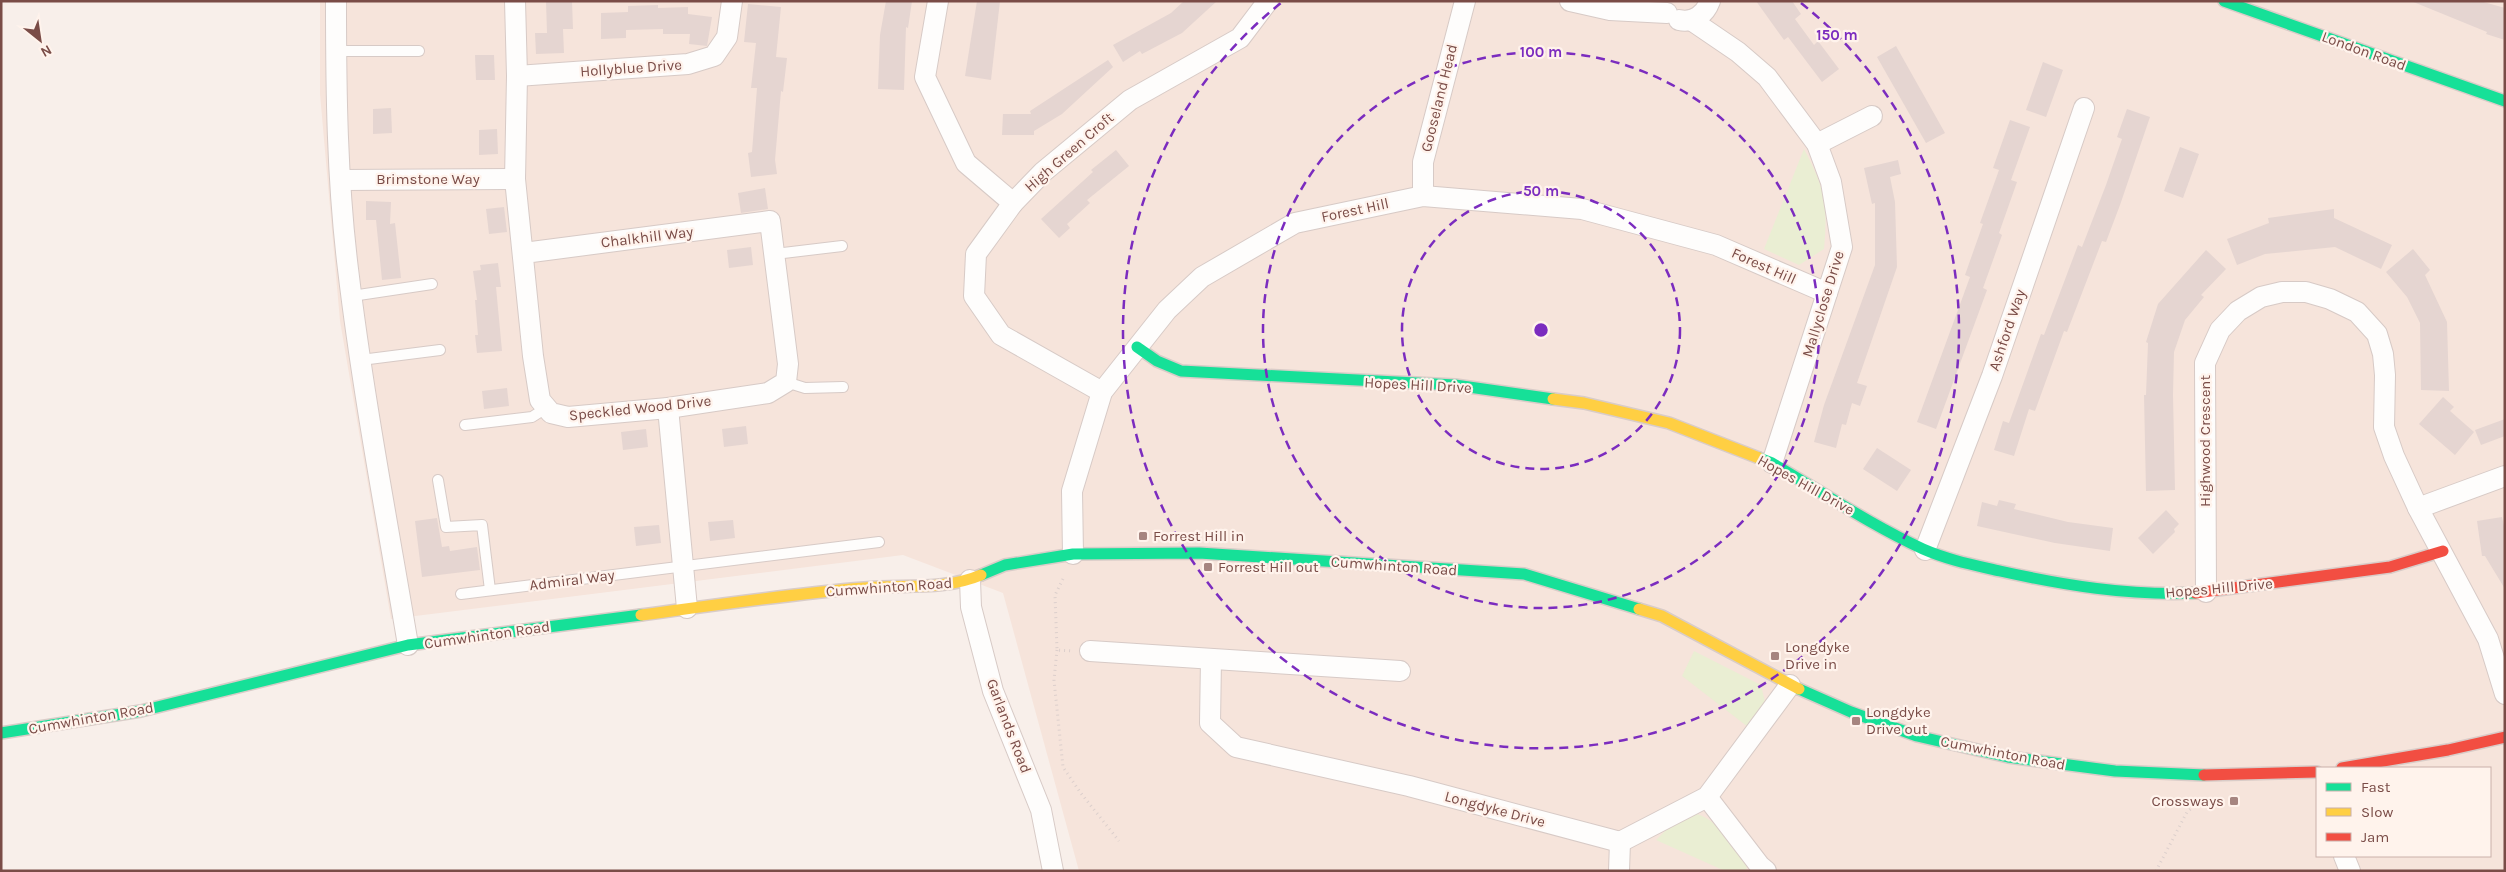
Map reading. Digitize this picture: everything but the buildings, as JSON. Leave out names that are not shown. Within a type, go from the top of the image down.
[{"type":"street","points":[[336,1],[336,51],[342,180],[352,296],[408,645]]},
{"type":"street","points":[[515,1],[517,76],[515,179]]},
{"type":"street","name":"Hollyblue Drive","points":[[517,76],[688,64],[714,56],[727,37],[732,1]]},
{"type":"street","points":[[938,1],[925,77],[966,162],[1013,203]]},
{"type":"street","name":"High Green Croft","points":[[1102,392],[1001,335],[974,296],[976,254],[1013,203],[1043,172],[1130,100],[1240,38],[1268,1]]},
{"type":"street","name":"Gooseland Head","points":[[1423,196],[1423,162],[1465,1]]},
{"type":"street","name":"Mallyclose Drive","points":[[1570,1],[1610,10],[1664,7],[1682,21],[1691,20],[1738,52],[1767,77],[1817,144],[1831,182],[1842,247],[1772,463]]},
{"type":"street","points":[[1691,20],[1704,13],[1710,1]]},
{"type":"street","name":"London Road","points":[[2235,3],[2505,101]]},
{"type":"street","name":"Ashford Way","points":[[1925,550],[1992,376],[2084,108]]},
{"type":"street","points":[[1817,144],[1872,116]]},
{"type":"street","name":"Brimstone Way","points":[[342,180],[515,179]]},
{"type":"street","name":"Speckled Wood Drive","points":[[515,179],[533,356],[540,400],[551,413],[568,417],[668,408],[768,393],[786,382]]},
{"type":"street","name":"Forest Hill","points":[[1073,554],[1072,491],[1102,392],[1167,310],[1202,277],[1295,224],[1423,196],[1582,209],[1716,245],[1827,294]]},
{"type":"street","name":"Chalkhill Way","points":[[524,253],[770,222],[774,254]]},
{"type":"street","points":[[774,254],[788,364],[786,382]]},
{"type":"street","name":"Highwood Crescent","points":[[2206,592],[2205,363],[2220,330],[2238,311],[2261,297],[2282,292],[2306,292],[2357,312],[2377,334],[2383,354],[2385,375],[2384,427],[2394,456],[2418,508]]},
{"type":"street","name":"Hopes Hill Drive","points":[[1137,347],[1157,361],[1181,371],[1455,385],[1584,403],[1669,423],[1772,463],[1894,535],[1925,550],[1955,561],[2057,584],[2164,594],[2206,592],[2390,567],[2443,551]]},
{"type":"street","points":[[668,408],[687,608]]},
{"type":"street","points":[[2505,476],[2418,508],[2443,551],[2488,639],[2505,694]]},
{"type":"street","name":"Cumwhinton Road","points":[[1,733],[141,711],[408,645],[815,592],[870,587],[928,587],[970,580],[1005,564],[1073,554],[1199,553],[1524,574],[1662,616],[1790,685],[1851,712],[1917,736],[2008,757],[2115,772],[2316,774]]},
{"type":"street","name":"Garlands Road","points":[[970,580],[971,607],[993,691],[1041,810],[1053,871]]},
{"type":"street","points":[[1090,651],[1400,671]]},
{"type":"street","name":"Longdyke Drive","points":[[1211,659],[1210,723],[1236,747],[1409,786],[1620,842]]},
{"type":"street","points":[[1619,871],[1620,842],[1707,797],[1790,685]]},
{"type":"street","points":[[2348,767],[2448,750],[2505,736]]},
{"type":"street","points":[[1707,797],[1760,866],[1766,871]]},
{"type":"street","points":[[2344,857],[2350,871]]},
{"type":"lane","points":[[336,51],[419,51]]},
{"type":"lane","points":[[774,254],[842,246]]},
{"type":"lane","points":[[352,296],[432,284]]},
{"type":"lane","points":[[361,360],[440,350]]},
{"type":"lane","points":[[786,382],[805,388],[843,387]]},
{"type":"lane","points":[[465,425],[532,417],[546,408]]},
{"type":"lane","points":[[438,480],[446,527],[482,525],[490,590]]},
{"type":"lane","name":"Admiral Way","points":[[461,594],[879,542]]},
{"type":"path","points":[[1073,554],[1055,595],[1057,650],[1054,680],[1063,767],[1080,792],[1119,841]]},
{"type":"path","points":[[1057,650],[1090,651]]},
{"type":"path","points":[[2156,871],[2187,812],[2230,774]]},
{"type":"shaded area","points":[[320,1],[2505,1],[2505,871],[1079,871],[1003,593],[903,555],[391,619],[340,321],[320,94]]},
{"type":"green space","points":[[1804,149],[1821,186],[1826,220],[1824,249],[1799,265],[1764,249]]},
{"type":"green space","points":[[1694,651],[1761,685],[1765,702],[1748,727],[1682,676]]},
{"type":"green space","points":[[1697,814],[1713,823],[1719,829],[1747,866],[1746,871],[1725,871],[1656,840],[1667,829]]},
{"type":"traffic: fast","points":[[2224,1],[2505,101]]},
{"type":"traffic: fast","points":[[1137,347],[1157,361],[1181,371],[1455,385],[1553,399]]},
{"type":"traffic: fast","points":[[1759,458],[1772,463],[1904,540],[1932,553],[1951,559],[1981,567],[2072,585],[2146,593],[2195,593]]},
{"type":"traffic: fast","points":[[981,575],[1005,565],[1073,554],[1199,553],[1524,574],[1639,609]]},
{"type":"traffic: fast","points":[[1,733],[141,711],[408,645],[641,615]]},
{"type":"traffic: fast","points":[[1799,689],[1851,712],[1917,736],[2008,757],[2115,771],[2204,775]]},
{"type":"traffic: slow","points":[[1553,399],[1584,403],[1669,423],[1759,458]]},
{"type":"traffic: slow","points":[[641,615],[836,590],[938,585],[967,580],[981,575]]},
{"type":"traffic: slow","points":[[1639,609],[1662,616],[1799,689]]},
{"type":"traffic: jam","points":[[2195,593],[2390,567],[2443,551]]},
{"type":"traffic: jam","points":[[2348,767],[2448,750],[2505,737]]},
{"type":"traffic: jam","points":[[2204,775],[2316,772]]},
{"type":"place","name":"Forrest Hill in","points":[[1143,536]]},
{"type":"place","name":"Forrest Hill out","points":[[1208,567]]},
{"type":"place","name":"Longdyke Drive in","points":[[1775,656]]},
{"type":"place","name":"Longdyke Drive out","points":[[1856,721]]},
{"type":"place","name":"Crossways","points":[[2234,801]]}]
